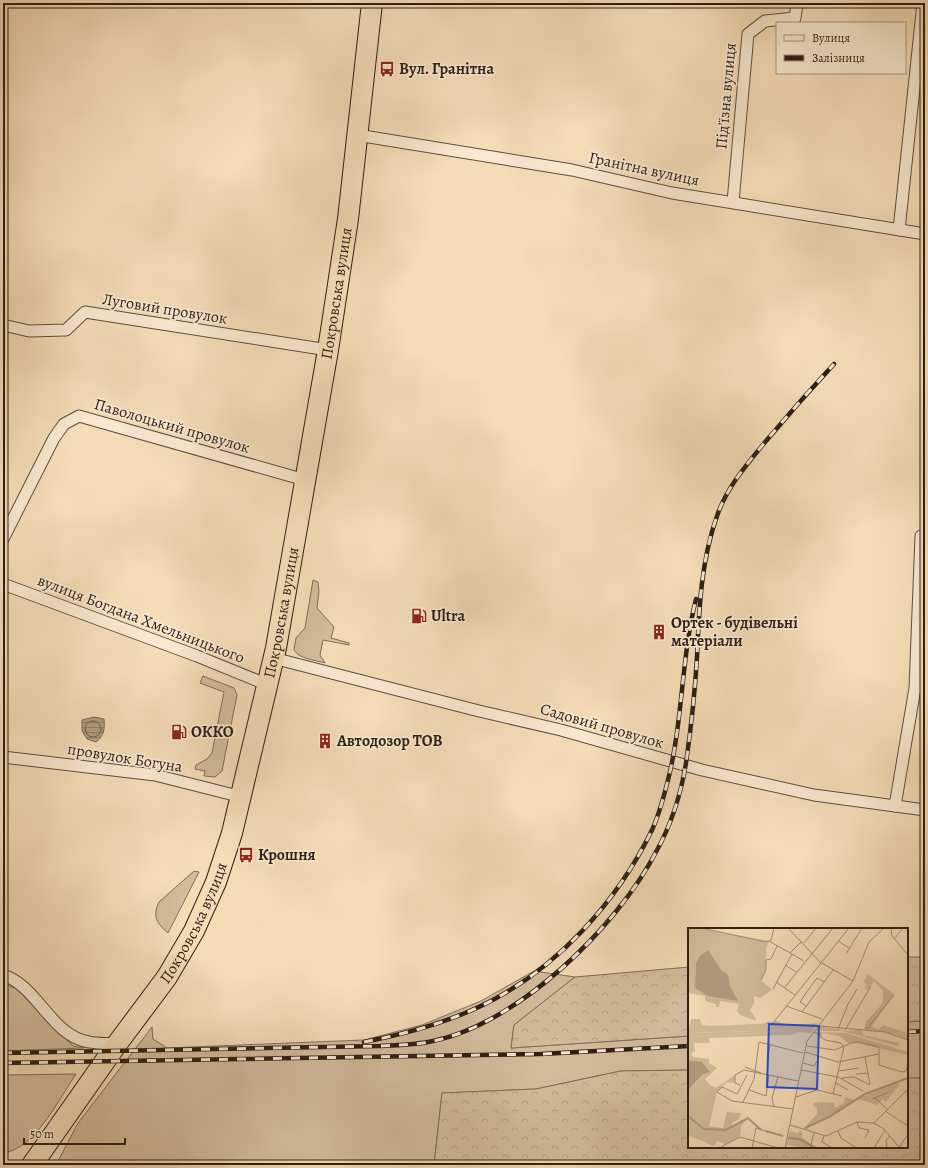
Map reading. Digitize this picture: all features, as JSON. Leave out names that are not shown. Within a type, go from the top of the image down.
[{"type":"highway","name":"Покровська вулиця","points":[[32,1165],[117,1044],[168,977],[194,931],[216,882],[242,797],[268,684],[291,567],[328,350],[348,219],[372,3]]},
{"type":"street","name":"Підʼїзна вулиця","points":[[733,202],[748,34],[765,21],[794,18],[797,3]]},
{"type":"street","points":[[899,230],[923,3]]},
{"type":"street","name":"Гранітна вулиця","points":[[357,135],[577,171],[672,193],[925,234]]},
{"type":"street","name":"Луговий провулок","points":[[3,325],[29,331],[66,330],[85,312],[328,350]]},
{"type":"street","name":"Паволоцький провулок","points":[[3,539],[54,438],[64,424],[79,416],[305,480]]},
{"type":"street","points":[[895,806],[915,688],[921,536]]},
{"type":"street","name":"вулиця Богдана Хмельницького","points":[[3,584],[197,656],[237,674],[268,684]]},
{"type":"street","name":"Садовий провулок","points":[[273,658],[479,711],[561,730],[702,770],[814,795],[925,810]]},
{"type":"street","name":"провулок Богуна","points":[[3,757],[155,775],[242,797]]},
{"type":"street","points":[[3,975],[19,984],[60,1026],[72,1035],[88,1042],[117,1044]]},
{"type":"green space","points":[[313,580],[318,582],[319,591],[317,608],[334,627],[331,638],[349,643],[349,645],[323,640],[320,655],[325,663],[303,657],[294,650],[296,638],[305,628]]},
{"type":"green space","points":[[203,676],[234,688],[237,695],[222,771],[215,777],[204,776],[205,771],[195,769],[196,765],[207,759],[212,753],[224,692],[200,683]]},
{"type":"green space","points":[[194,871],[199,872],[168,933],[158,923],[156,911],[159,902]]},
{"type":"green space","points":[[908,957],[925,957],[925,1021],[908,1022]]},
{"type":"green space","points":[[688,967],[688,1036],[511,1048],[514,1025],[575,977]]},
{"type":"green space","points":[[534,971],[575,977],[514,1025],[511,1048],[688,1036],[688,1070],[621,1071],[536,1089],[442,1093],[434,1164],[56,1165],[78,1123],[152,1027],[153,1039],[167,1048],[364,1040],[422,1025],[481,1001]]},
{"type":"green space","points":[[3,983],[17,989],[73,1046],[84,1048],[3,1051]]},
{"type":"green space","points":[[925,1021],[925,1078],[908,1078],[908,1022]]},
{"type":"green space","points":[[688,1070],[688,1148],[908,1148],[908,1078],[925,1078],[925,1165],[434,1165],[442,1093],[536,1089],[621,1071]]},
{"type":"green space","points":[[76,1074],[54,1109],[36,1133],[15,1149],[3,1153],[3,1075]]},
{"type":"water","points":[[94,717],[104,719],[103,732],[101,737],[96,742],[87,739],[82,731],[82,720]]},
{"type":"railway","points":[[3,1053],[407,1045],[433,1041],[465,1031],[498,1015],[531,994],[562,968],[591,940],[617,911],[639,881],[661,842],[675,809],[684,775],[690,737],[704,568],[707,550],[717,516],[726,495],[738,476],[766,441],[834,364]]},
{"type":"railway","points":[[364,1042],[410,1032],[440,1023],[483,1005],[510,990],[536,973],[560,953],[603,908],[638,857],[652,830],[661,805],[668,780],[677,735],[687,644],[696,599]]},
{"type":"railway","points":[[908,1032],[925,1031]]},
{"type":"railway","points":[[3,1063],[541,1054],[688,1046]]},
{"type":"place","name":"Вул. Гранітна","points":[[387,69]]},
{"type":"place","name":"Ultra","points":[[419,616]]},
{"type":"place","name":"Ортек - будівельні матеріали","points":[[659,632]]},
{"type":"place","name":"ОККО","points":[[179,732]]},
{"type":"place","name":"Автодозор ТОВ","points":[[325,741]]},
{"type":"place","name":"Крошня","points":[[246,855]]}]
